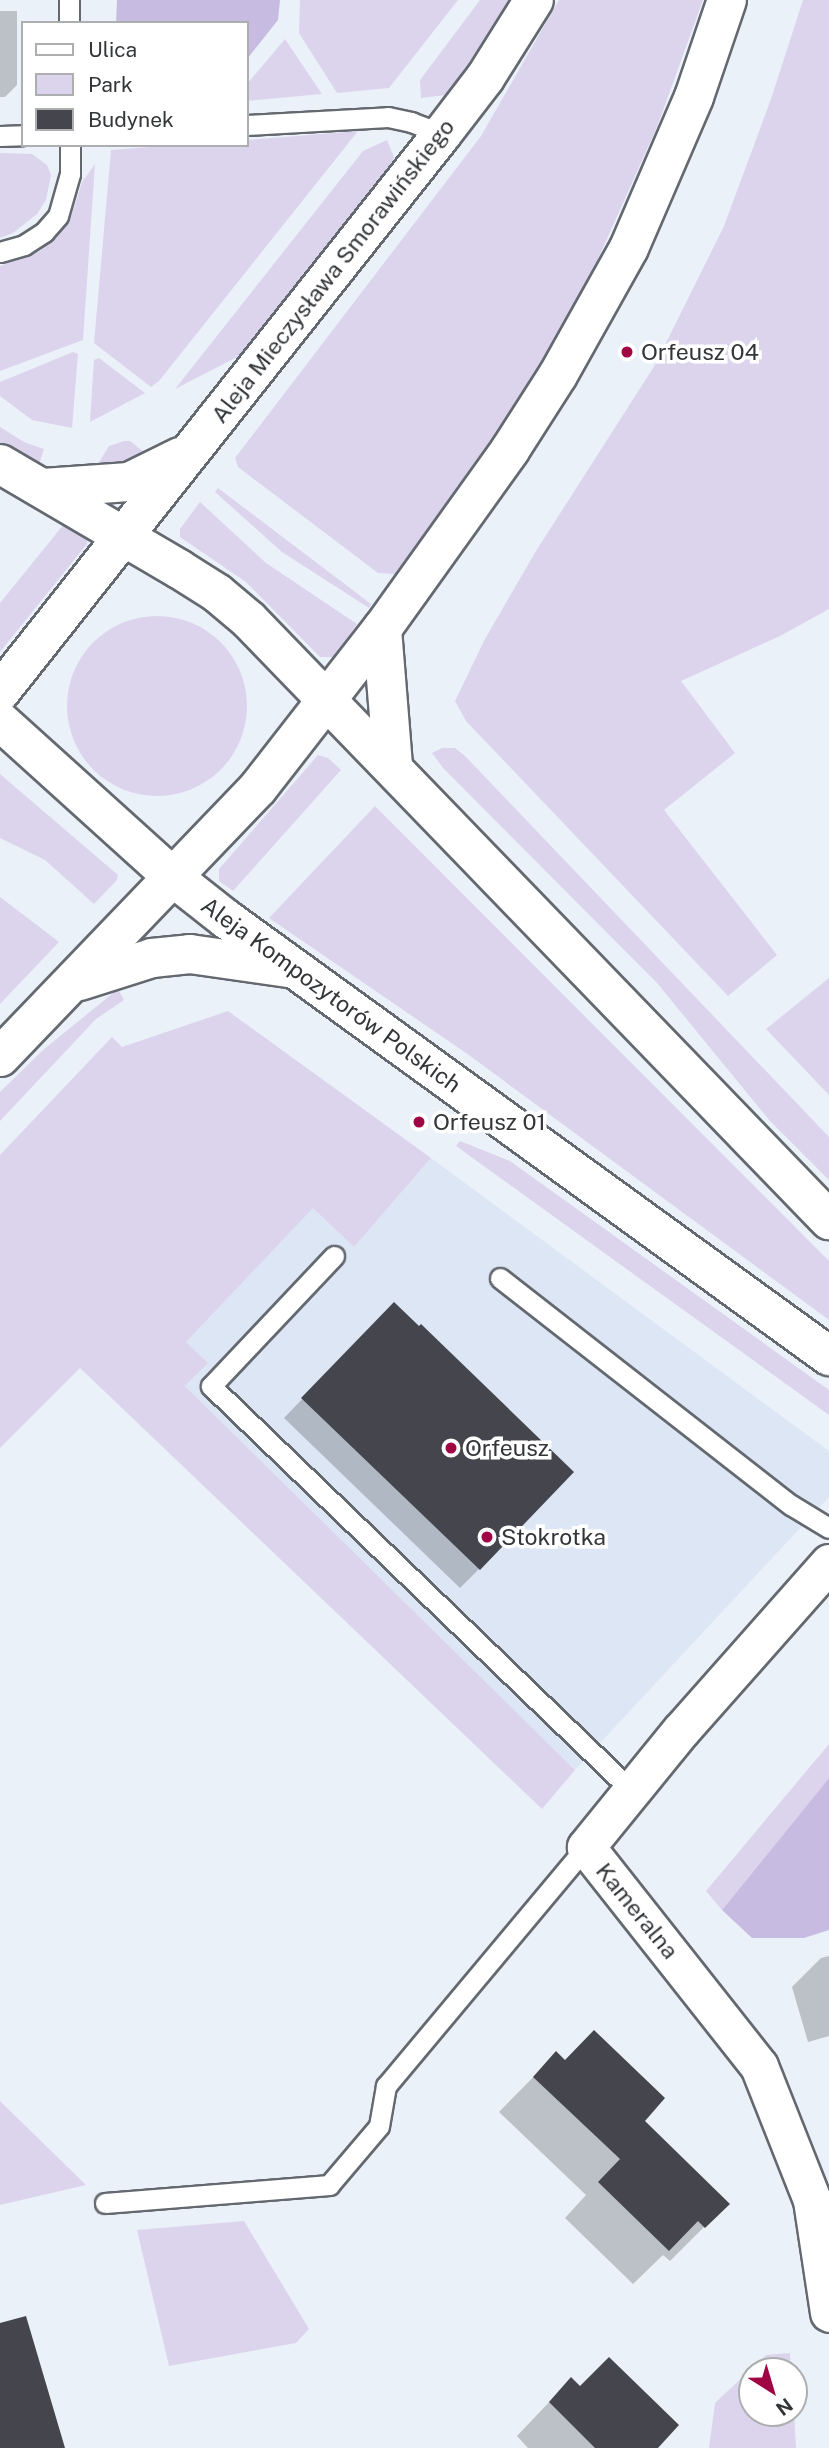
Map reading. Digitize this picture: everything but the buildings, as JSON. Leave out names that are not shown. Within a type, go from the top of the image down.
[{"type":"street","name":"Aleja Mieczysława Smorawińskiego","points":[[0,692],[442,134],[485,78],[534,0]]},
{"type":"street","points":[[0,1057],[258,788],[382,629],[510,450],[598,306],[663,175],[694,97],[727,0]]},
{"type":"street","points":[[43,488],[129,482],[170,463],[193,448]]},
{"type":"street","points":[[0,464],[217,593],[249,620],[829,1220]]},
{"type":"street","points":[[382,629],[393,766]]},
{"type":"street","name":"Aleja Kompozytorów Polskich","points":[[0,721],[174,878],[293,968],[829,1356]]},
{"type":"street","points":[[72,984],[152,958],[190,954],[293,968]]},
{"type":"street","name":"Kameralna","points":[[829,1563],[631,1790],[586,1847],[759,2066],[812,2200],[829,2313]]},
{"type":"lane","points":[[69,0],[69,21]]},
{"type":"lane","points":[[248,125],[388,117],[411,122],[442,134]]},
{"type":"lane","points":[[0,135],[21,135]]},
{"type":"lane","points":[[0,252],[24,245],[44,232],[58,215],[70,174],[70,147]]},
{"type":"lane","points":[[334,1256],[211,1386],[631,1790]]},
{"type":"lane","points":[[500,1278],[790,1505],[829,1528]]},
{"type":"lane","points":[[105,2203],[329,2185],[379,2126],[386,2086],[586,1847]]},
{"type":"shaded area","points":[[117,0],[280,0],[278,20],[248,58],[248,21],[116,21]]},
{"type":"shaded area","points":[[431,1158],[829,1451],[829,1497],[575,1770],[185,1386],[207,1363],[186,1342],[313,1207],[354,1247]]},
{"type":"shaded area","points":[[829,1778],[829,1930],[804,1938],[752,1938],[722,1910]]},
{"type":"green space","points":[[300,0],[458,0],[389,88],[337,93],[299,33]]},
{"type":"green space","points":[[480,0],[513,0],[446,95],[421,98],[420,80]]},
{"type":"green space","points":[[559,0],[703,0],[657,127],[593,270],[546,362],[395,574],[378,573],[238,467],[235,458],[481,136]]},
{"type":"green space","points":[[803,0],[829,0],[829,609],[780,636],[681,681],[735,753],[664,810],[777,955],[728,996],[466,721],[455,701],[485,639],[536,551],[655,365],[724,226],[771,99]]},
{"type":"green space","points":[[285,39],[322,94],[248,101],[248,83]]},
{"type":"green space","points":[[358,131],[159,381],[151,387],[94,343],[111,150],[150,147],[248,147],[248,140]]},
{"type":"green space","points":[[387,140],[394,157],[390,167],[239,356],[175,389],[363,151]]},
{"type":"green space","points":[[0,153],[32,154],[47,165],[51,175],[46,200],[37,214],[13,233],[0,238]]},
{"type":"green space","points":[[95,164],[83,340],[0,371],[0,266],[40,251],[53,240],[72,214],[82,182]]},
{"type":"green space","points":[[73,352],[78,354],[72,428],[32,420],[0,396],[0,382]]},
{"type":"green space","points":[[99,358],[145,393],[90,422],[94,360]]},
{"type":"green space","points":[[0,427],[24,442],[44,449],[39,464],[0,443]]},
{"type":"green space","points":[[130,441],[149,456],[93,472],[109,446]]},
{"type":"green space","points":[[218,488],[371,604],[369,608],[282,552],[215,492]]},
{"type":"green space","points":[[200,502],[266,563],[357,624],[334,657],[320,657],[246,582],[180,537],[180,529]]},
{"type":"green space","points":[[64,524],[87,539],[87,544],[0,652],[0,603]]},
{"type":"green space","points":[[157,616],[191,623],[221,642],[240,672],[247,706],[240,740],[221,770],[191,789],[157,796],[123,789],[93,770],[74,740],[67,706],[74,672],[93,642],[123,623]]},
{"type":"green space","points":[[442,748],[455,748],[465,756],[829,1137],[829,1180],[770,1121],[657,983],[444,769],[432,753]]},
{"type":"green space","points":[[318,755],[328,758],[341,770],[233,891],[219,881],[219,869]]},
{"type":"green space","points":[[0,774],[118,875],[117,880],[94,904],[45,860],[0,838]]},
{"type":"green space","points":[[375,806],[829,1261],[829,1320],[466,1053],[269,918]]},
{"type":"green space","points":[[0,897],[59,942],[0,1004]]},
{"type":"green space","points":[[829,978],[829,1095],[766,1029]]},
{"type":"green space","points":[[118,989],[124,1000],[96,1019],[0,1121],[0,1092],[43,1050]]},
{"type":"green space","points":[[228,1011],[431,1158],[354,1247],[313,1208],[186,1342],[208,1363],[185,1386],[575,1770],[542,1809],[80,1368],[0,1448],[0,1155],[112,1037],[122,1047]]},
{"type":"green space","points":[[460,1141],[510,1161],[829,1390],[829,1415],[456,1146]]},
{"type":"green space","points":[[829,1744],[829,1778],[722,1910],[706,1891]]},
{"type":"green space","points":[[0,2101],[86,2185],[0,2205]]},
{"type":"green space","points":[[244,2221],[309,2329],[296,2343],[169,2366],[137,2230]]},
{"type":"green space","points":[[790,2353],[790,2357],[764,2357]]},
{"type":"green space","points":[[738,2381],[738,2427],[795,2427],[796,2448],[709,2448],[715,2403]]},
{"type":"place","name":"Orfeusz 04","points":[[627,352]]},
{"type":"place","name":"Orfeusz 01","points":[[419,1122]]},
{"type":"place","name":"Orfeusz","points":[[451,1448]]},
{"type":"place","name":"Stokrotka","points":[[487,1537]]}]
